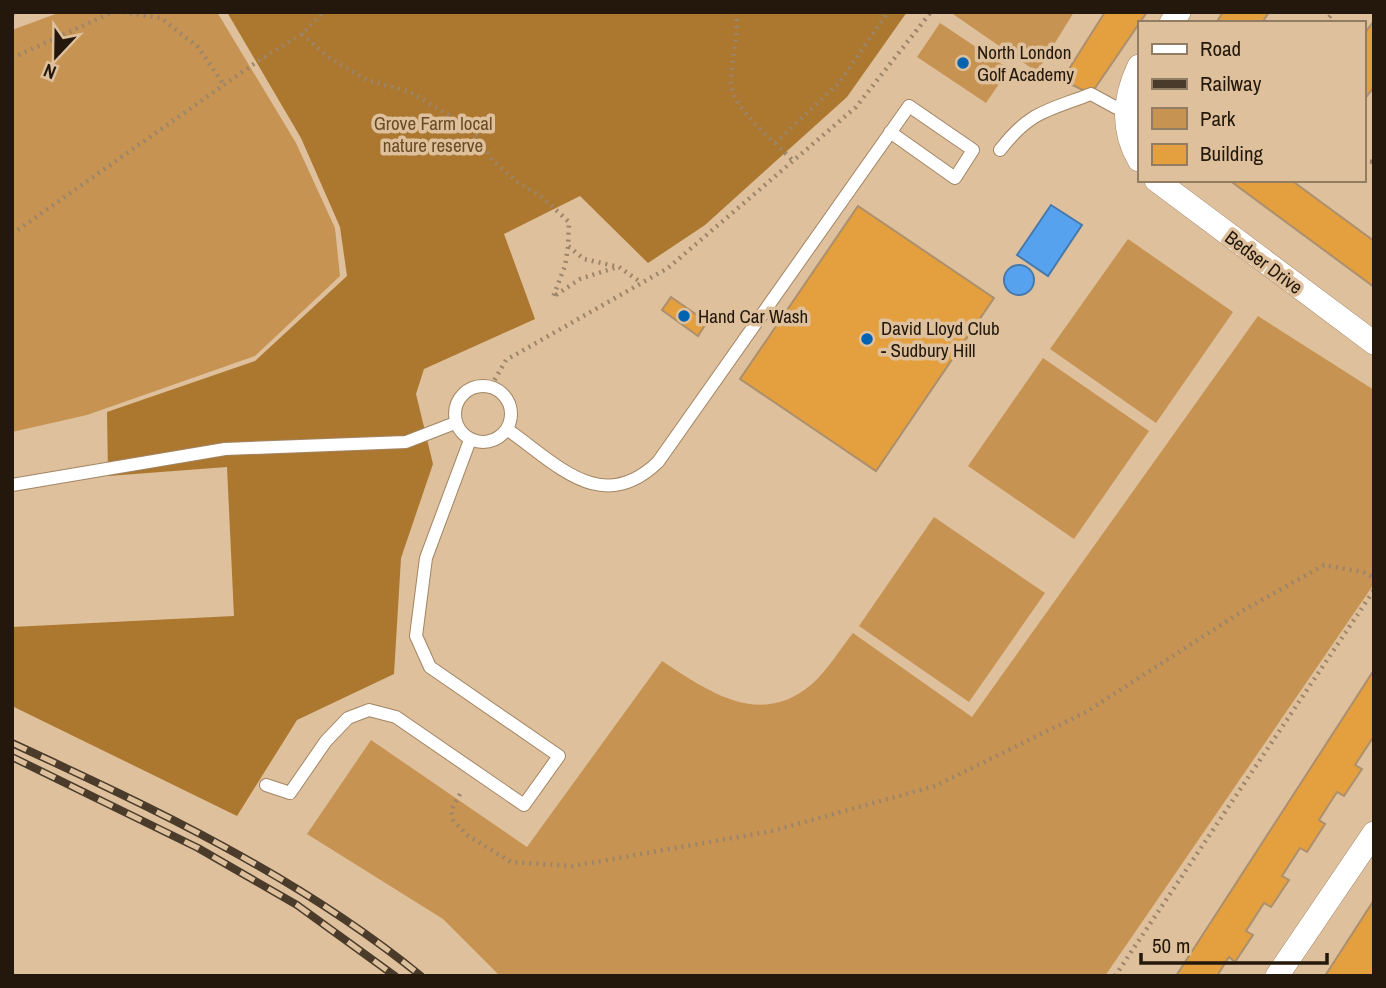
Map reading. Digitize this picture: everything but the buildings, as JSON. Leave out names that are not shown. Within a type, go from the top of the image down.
[{"type":"street","points":[[1138,68],[1128,91],[1126,113],[1130,145],[1138,158]]},
{"type":"street","name":"Bedser Drive","points":[[1159,182],[1374,343]]},
{"type":"street","points":[[1277,976],[1374,833]]},
{"type":"lane","points":[[1000,150],[1018,126],[1035,114],[1091,94],[1126,113]]},
{"type":"lane","points":[[508,430],[574,477],[601,487],[627,485],[647,472],[659,462],[890,132],[909,106],[973,150],[954,178],[890,132]]},
{"type":"lane","points":[[491,386],[507,398],[512,417],[508,430],[492,442],[470,440],[456,423],[455,404],[469,388],[491,386]]},
{"type":"lane","points":[[12,485],[225,449],[406,442],[456,423]]},
{"type":"lane","points":[[266,785],[290,793],[326,741],[348,718],[369,710],[396,717],[523,806],[559,756],[430,667],[416,636],[426,558],[470,440]]},
{"type":"path","points":[[12,14],[18,12]]},
{"type":"path","points":[[12,58],[113,12]]},
{"type":"path","points":[[123,12],[161,18],[198,47],[224,85]]},
{"type":"path","points":[[12,234],[224,85],[302,34],[323,12]]},
{"type":"path","points":[[736,12],[738,25],[730,87],[748,115],[794,162]]},
{"type":"path","points":[[775,143],[839,83],[888,12]]},
{"type":"path","points":[[491,386],[506,360],[668,268],[794,162],[856,107],[931,12]]},
{"type":"path","points":[[302,34],[328,57],[367,80],[410,92],[461,124],[478,138],[493,161],[542,197],[569,222],[565,266],[553,297],[580,279],[619,267]]},
{"type":"path","points":[[568,246],[584,259],[619,267],[642,283]]},
{"type":"path","points":[[460,794],[451,810],[453,820],[467,835],[511,862],[573,866],[772,831],[935,786],[1086,712],[1244,610],[1324,565],[1363,572],[1374,578]]},
{"type":"path","points":[[1115,976],[1374,590]]},
{"type":"green space","points":[[61,12],[217,12],[296,143],[335,228],[340,276],[255,356],[87,415],[12,432],[12,30]]},
{"type":"green space","name":"Grove Farm local nature reserve","points":[[227,12],[907,12],[847,97],[705,225],[648,263],[580,196],[504,234],[535,319],[424,369],[416,394],[433,464],[401,558],[394,674],[297,720],[237,816],[12,706],[12,627],[234,616],[227,467],[108,476],[107,412],[255,361],[347,276],[340,227],[301,138]]},
{"type":"green space","points":[[950,12],[1074,12],[1037,72]]},
{"type":"green space","name":"North London Golf Academy","points":[[940,23],[1009,69],[986,103],[917,57]]},
{"type":"green space","points":[[1128,239],[1233,312],[1156,423],[1050,349]]},
{"type":"green space","points":[[1258,316],[1374,390],[1374,584],[1105,976],[500,976],[443,919],[307,834],[371,740],[527,847],[662,661],[698,684],[735,701],[773,704],[793,697],[818,679],[853,633],[972,717]]},
{"type":"green space","points":[[1043,358],[1149,431],[1074,539],[968,466]]},
{"type":"green space","points":[[934,517],[1045,593],[969,702],[859,626]]},
{"type":"water","points":[[1051,205],[1082,225],[1048,276],[1017,255]]},
{"type":"water","points":[[1019,265],[1030,269],[1034,280],[1030,291],[1019,295],[1008,291],[1004,280],[1008,269]]},
{"type":"railway","points":[[12,743],[172,819],[275,876],[374,940],[421,976]]},
{"type":"railway","points":[[12,757],[198,848],[297,905],[395,976]]},
{"type":"place","name":"North London Golf Academy","points":[[963,63]]},
{"type":"place","name":"Hand Car Wash","points":[[684,316]]},
{"type":"place","name":"David Lloyd Club - Sudbury Hill","points":[[867,339]]}]
